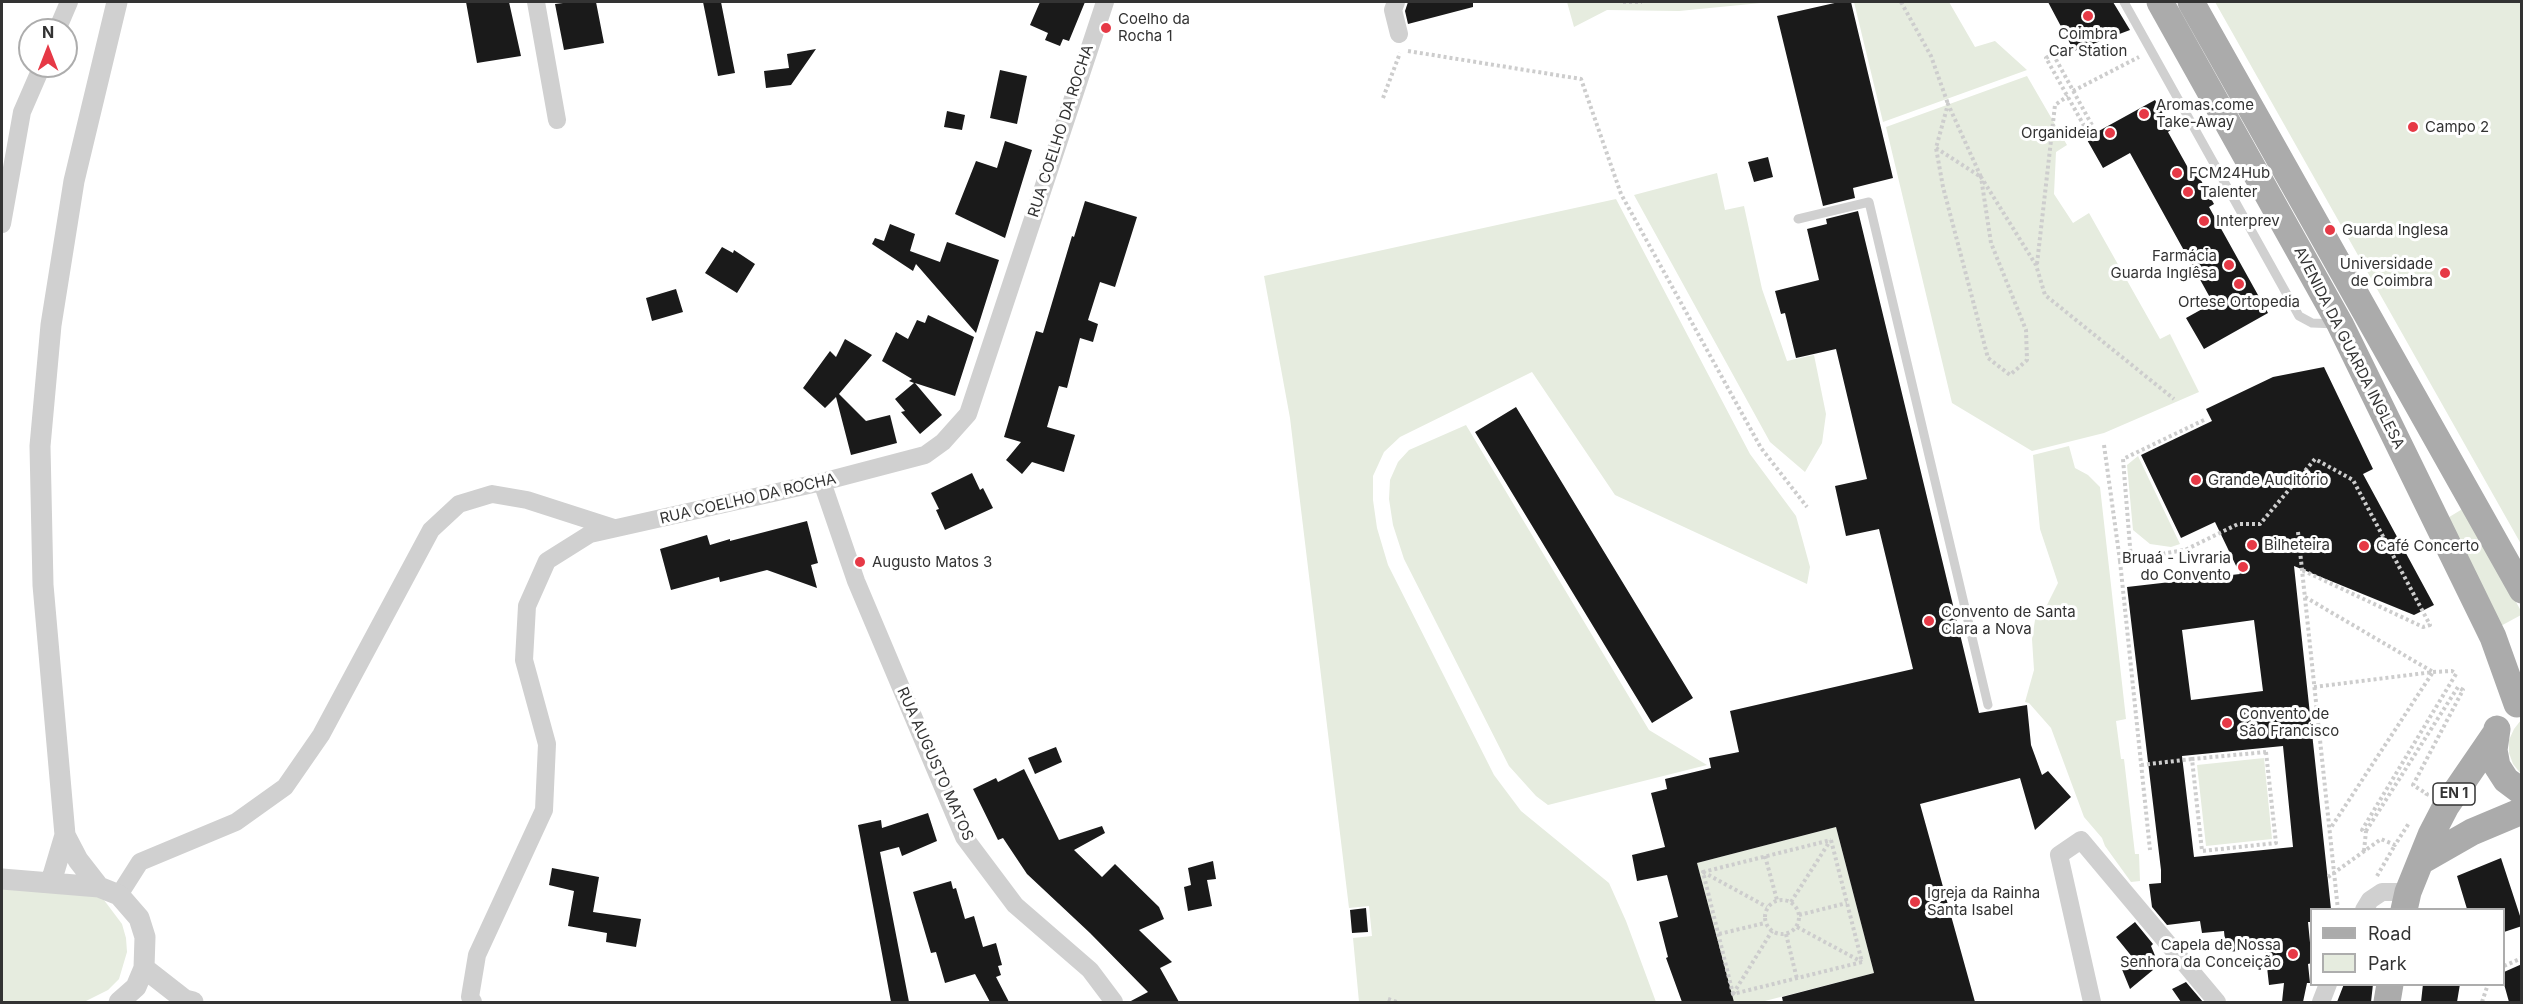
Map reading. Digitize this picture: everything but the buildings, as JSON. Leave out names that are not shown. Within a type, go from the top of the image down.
[{"type":"main road","name":"AVENIDA DA GUARDA INGLESA","points":[[2160,2],[2340,324],[2493,637],[2519,703]]},
{"type":"main road","name":"AVENIDA DA GUARDA INGLESA","points":[[2191,2],[2522,590]]},
{"type":"main road","name":"EN 1","points":[[2406,901],[2431,835],[2446,806],[2496,733],[2500,722],[2519,703]]},
{"type":"main road","points":[[2496,733],[2494,750],[2497,766],[2506,780],[2522,792]]},
{"type":"main road","points":[[2423,860],[2472,832],[2522,811]]},
{"type":"main road","points":[[2387,1002],[2390,986]]},
{"type":"street","points":[[62,18],[69,2]]},
{"type":"street","points":[[99,886],[78,860],[66,835],[43,585],[40,446],[51,325],[74,181],[117,2]]},
{"type":"street","points":[[536,2],[557,120]]},
{"type":"street","name":"RUA COELHO DA ROCHA","points":[[473,1002],[470,997],[477,955],[544,810],[547,744],[525,660],[527,606],[547,561],[590,534],[822,482],[925,455],[943,442],[968,414],[1105,2]]},
{"type":"street","points":[[1396,2],[1393,10],[1399,34]]},
{"type":"street","points":[[2,224],[22,112],[37,78]]},
{"type":"street","name":"RUA AUGUSTO MATOS","points":[[822,482],[856,581],[964,837],[1015,905],[1090,970],[1114,1002]]},
{"type":"street","points":[[119,895],[140,862],[236,822],[285,787],[321,735],[431,530],[459,504],[492,494],[527,500],[615,529]]},
{"type":"street","points":[[51,882],[66,835]]},
{"type":"street","points":[[2092,1002],[2059,855],[2081,840],[2217,1002]]},
{"type":"street","points":[[2,879],[99,886],[119,895],[139,918],[145,937],[144,968],[136,987],[119,1002]]},
{"type":"street","points":[[2365,908],[2370,900],[2382,892],[2406,901]]},
{"type":"street","points":[[144,968],[185,1000],[193,1002]]},
{"type":"street","points":[[2321,1002],[2327,986]]},
{"type":"lane","points":[[2124,2],[2299,316],[2312,323],[2340,324]]},
{"type":"lane","points":[[1798,219],[1869,202],[1988,705]]},
{"type":"path","points":[[1623,2],[1642,2]]},
{"type":"path","points":[[1901,2],[1931,56],[1948,104],[1981,177],[2037,265],[2045,295],[2174,399]]},
{"type":"path","points":[[1383,98],[1401,50],[1581,80],[1621,194],[1761,448],[1807,507]]},
{"type":"path","points":[[2073,91],[2152,51]]},
{"type":"path","points":[[2052,54],[2093,127],[2087,131],[2067,96],[2046,57],[2052,54]]},
{"type":"path","points":[[2037,265],[2055,105],[2067,96]]},
{"type":"path","points":[[1936,148],[1981,177],[1991,243],[2026,330],[2027,360],[2010,375],[1988,358],[1943,187],[1936,148],[1948,104]]},
{"type":"path","points":[[2131,559],[2123,459],[2204,420]]},
{"type":"path","points":[[2104,445],[2120,561],[2150,850]]},
{"type":"path","points":[[2120,561],[2185,550],[2238,524],[2260,524],[2315,459],[2353,480],[2430,626],[2423,627],[2302,570]]},
{"type":"path","points":[[2298,532],[2338,908]]},
{"type":"path","points":[[2304,597],[2433,672]]},
{"type":"path","points":[[2314,687],[2433,672],[2452,671],[2456,674],[2362,830],[2366,831]]},
{"type":"path","points":[[2330,829],[2433,672]]},
{"type":"path","points":[[2364,851],[2366,831],[2458,687],[2463,690],[2413,785],[2427,794],[2420,805]]},
{"type":"path","points":[[2141,765],[2192,759],[2266,752],[2276,843],[2202,851],[2192,759]]},
{"type":"path","points":[[2372,885],[2414,815]]},
{"type":"path","points":[[2328,877],[2381,839],[2395,845]]},
{"type":"path","points":[[1703,872],[1831,840]]},
{"type":"path","points":[[1791,902],[1831,840]]},
{"type":"path","points":[[1831,840],[1862,962]]},
{"type":"path","points":[[1766,856],[1777,900]]},
{"type":"path","points":[[1703,872],[1767,907]]},
{"type":"path","points":[[1703,872],[1733,994]]},
{"type":"path","points":[[1777,900],[1791,902],[1797,907],[1799,915],[1797,927],[1786,934],[1772,931],[1765,923],[1767,907],[1777,900]]},
{"type":"path","points":[[1799,915],[1847,903]]},
{"type":"path","points":[[1719,934],[1765,923]]},
{"type":"path","points":[[1797,927],[1862,962]]},
{"type":"path","points":[[1733,994],[1772,931]]},
{"type":"path","points":[[1786,934],[1797,979]]},
{"type":"path","points":[[2505,966],[2522,958]]},
{"type":"path","points":[[1733,994],[1862,962]]},
{"type":"path","points":[[2482,1002],[2487,986]]},
{"type":"path","points":[[1388,999],[1397,1002]]},
{"type":"green space","points":[[1567,2],[1771,2],[1679,11],[1607,10],[1574,27]]},
{"type":"green space","points":[[1854,2],[1949,2],[1975,47],[1995,41],[2027,70],[1883,122]]},
{"type":"green space","name":"Campo 2","points":[[2215,2],[2521,2],[2521,544]]},
{"type":"green space","points":[[2027,76],[2067,145],[2056,152],[2054,194],[2073,223],[2089,213],[2160,339],[2170,334],[2199,392],[2104,433],[2032,451],[1952,403],[1886,127]]},
{"type":"green space","points":[[1717,173],[1725,210],[1744,206],[1762,289],[1787,361],[1814,355],[1826,414],[1822,443],[1805,472],[1770,442],[1634,195]]},
{"type":"green space","points":[[1616,199],[1750,454],[1796,516],[1810,567],[1807,584],[1615,495],[1532,372],[1400,437],[1384,452],[1373,476],[1373,500],[1377,528],[1388,565],[1494,775],[1521,811],[1609,883],[1626,921],[1656,1002],[1359,1002],[1353,938],[1372,936],[1369,906],[1349,908],[1290,418],[1264,276]]},
{"type":"green space","points":[[1466,425],[1649,730],[1707,765],[1548,805],[1536,796],[1509,766],[1404,559],[1393,525],[1389,499],[1390,480],[1398,462],[1409,450]]},
{"type":"green space","points":[[2069,446],[2075,468],[2088,475],[2100,487],[2126,719],[2116,721],[2121,759],[2124,759],[2135,854],[2139,854],[2140,881],[2131,882],[2105,846],[2102,838],[2084,817],[2051,728],[2029,703],[2025,702],[2034,670],[2032,639],[2035,620],[2047,605],[2058,583],[2040,529],[2033,455]]},
{"type":"green space","points":[[2138,456],[2180,544],[2171,547],[2150,544],[2133,530],[2127,465]]},
{"type":"green space","points":[[2464,508],[2521,611],[2521,615],[2497,628],[2446,519]]},
{"type":"green space","points":[[2521,720],[2521,774],[2513,764],[2509,753],[2509,740]]},
{"type":"green space","points":[[2264,758],[2272,839],[2206,846],[2197,765]]},
{"type":"green space","points":[[1836,827],[1874,973],[1761,1002],[1734,1002],[1697,863]]},
{"type":"green space","points":[[2,888],[90,892],[104,900],[122,924],[126,938],[127,952],[119,979],[108,990],[84,1002],[2,1002]]},
{"type":"place","name":"Coimbra Car Station","points":[[2088,16]]},
{"type":"place","name":"Coelho da Rocha 1","points":[[1106,28]]},
{"type":"place","name":"Aromas.come Take-Away","points":[[2144,114]]},
{"type":"place","name":"Campo 2","points":[[2413,127]]},
{"type":"place","name":"Organideia","points":[[2110,133]]},
{"type":"place","name":"FCM24Hub","points":[[2177,173]]},
{"type":"place","name":"Talenter","points":[[2188,192]]},
{"type":"place","name":"Interprev","points":[[2204,221]]},
{"type":"place","name":"Guarda Inglesa","points":[[2330,230]]},
{"type":"place","name":"Farmácia Guarda Inglêsa","points":[[2229,265]]},
{"type":"place","name":"Universidade de Coimbra","points":[[2445,273]]},
{"type":"place","name":"Ortese Ortopedia","points":[[2239,284]]},
{"type":"place","name":"Grande Auditório","points":[[2196,480]]},
{"type":"place","name":"Bilheteira","points":[[2252,545]]},
{"type":"place","name":"Café Concerto","points":[[2364,546]]},
{"type":"place","name":"Augusto Matos 3","points":[[860,562]]},
{"type":"place","name":"Bruaá - Livraria do Convento","points":[[2243,567]]},
{"type":"place","name":"Convento de Santa Clara a Nova","points":[[1929,621]]},
{"type":"place","name":"Convento de São Francisco","points":[[2227,723]]},
{"type":"place","name":"Igreja da Rainha Santa Isabel","points":[[1915,902]]},
{"type":"place","name":"Capela de Nossa Senhora da Conceição","points":[[2293,954]]}]
